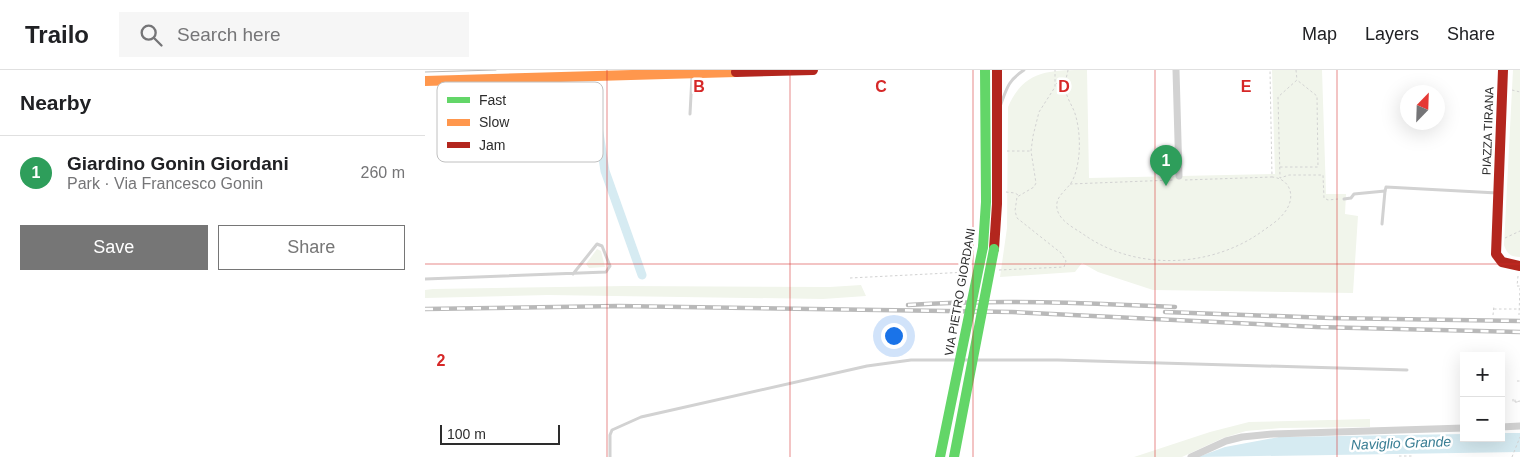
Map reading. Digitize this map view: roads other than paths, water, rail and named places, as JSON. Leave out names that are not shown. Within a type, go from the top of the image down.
[{"type":"main road","points":[[425,81],[813,70]]},
{"type":"main road","name":"VIA PIETRO GIORDANI","points":[[941,457],[983,247],[986,202],[985,70]]},
{"type":"main road","name":"VIA PIETRO GIORDANI","points":[[954,457],[994,249],[997,223],[997,70]]},
{"type":"main road","name":"PIAZZA TIRANA","points":[[1503,70],[1495,254],[1505,264],[1519,270]]},
{"type":"street","points":[[1176,70],[1179,176]]},
{"type":"street","points":[[1505,427],[1520,426]]},
{"type":"street","points":[[1191,457],[1226,441],[1242,437],[1273,434],[1460,428]]},
{"type":"lane","name":"VIA PIETRO GIORDANI","points":[[998,111],[1008,84],[1024,70]]},
{"type":"lane","points":[[690,114],[692,73]]},
{"type":"lane","name":"PIAZZA TIRANA","points":[[1344,199],[1351,198],[1354,194],[1385,190],[1386,187],[1498,194]]},
{"type":"lane","points":[[1383,224],[1385,190]]},
{"type":"lane","points":[[425,279],[573,274],[606,272],[609,266],[602,246],[597,244],[573,274]]},
{"type":"lane","points":[[609,457],[612,430],[641,417],[867,366],[911,360],[1058,360],[1407,370]]},
{"type":"water","name":"Naviglio Grande","points":[[1505,433],[1520,433],[1520,452],[1198,457],[1225,447],[1279,437],[1460,434],[1460,442],[1505,442]]},
{"type":"waterway","points":[[603,158],[605,171],[642,275]]},
{"type":"tram line","points":[[425,72],[496,70]]},
{"type":"railway","points":[[908,305],[1008,302],[1175,307]]},
{"type":"railway","points":[[425,309],[618,306],[1012,312],[1317,327],[1520,332]]},
{"type":"railway","points":[[1165,312],[1330,318],[1520,321]]},
{"type":"place","name":"Giardino Gonin Giordani","points":[[1166,186]]}]
